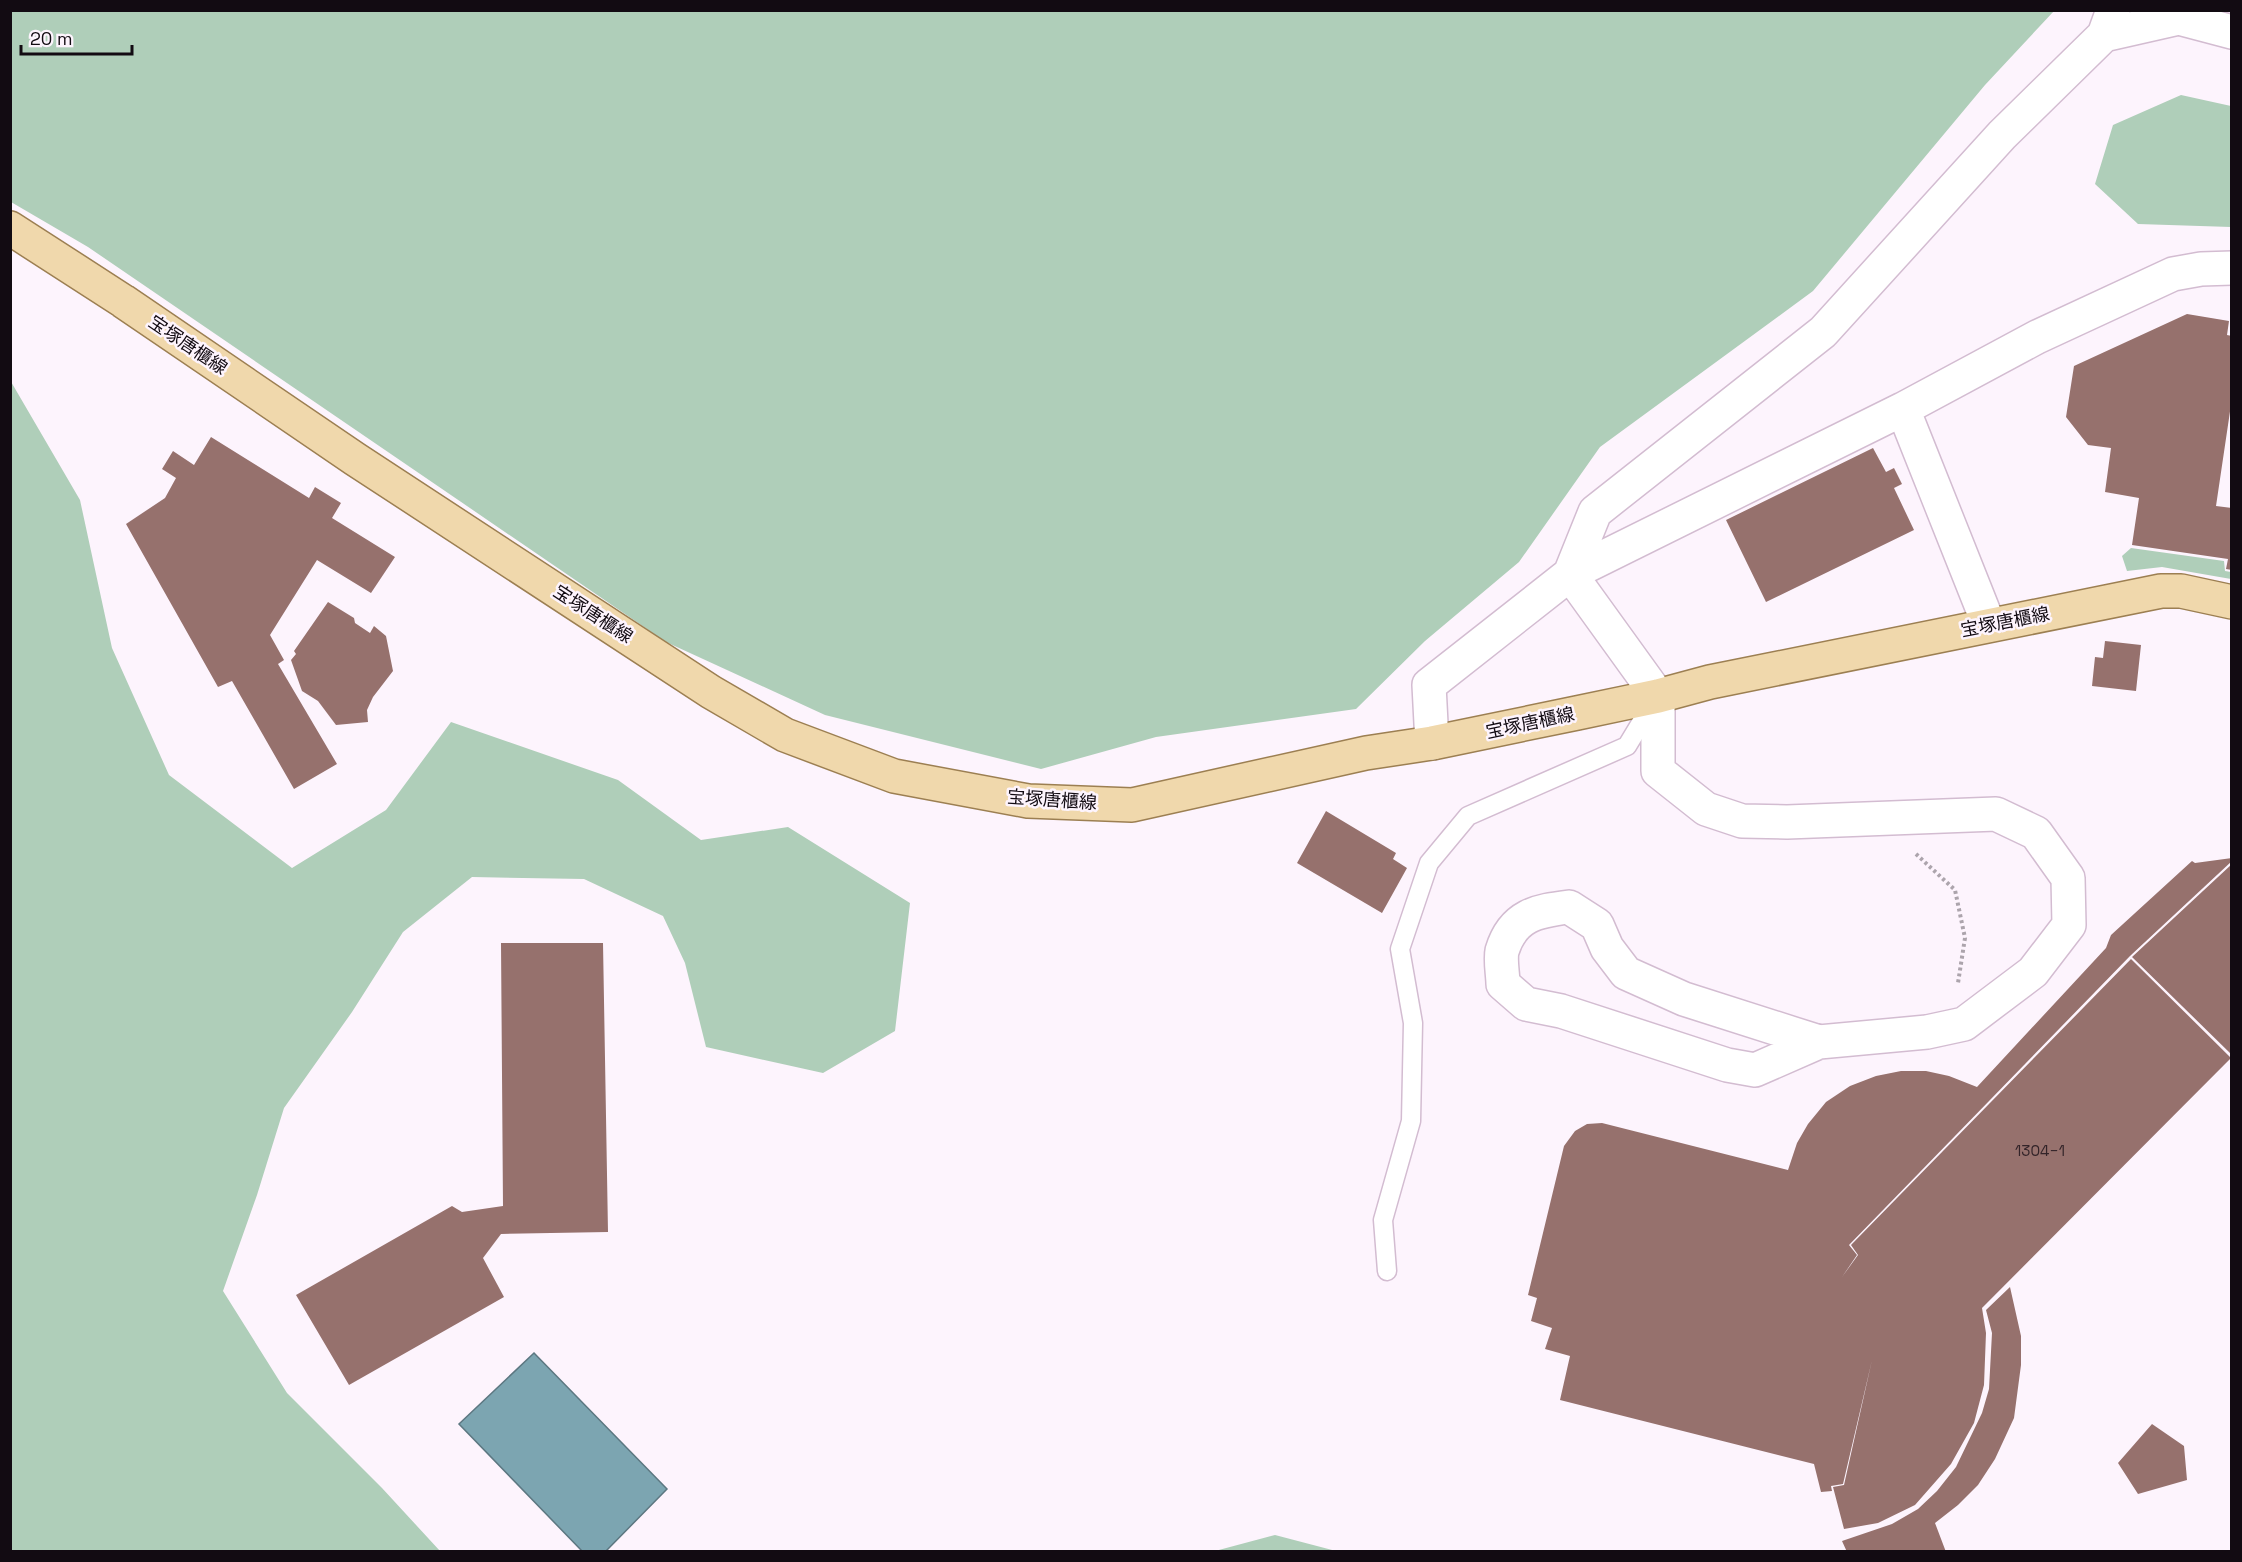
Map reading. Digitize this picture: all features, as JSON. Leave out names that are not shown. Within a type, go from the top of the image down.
[{"type":"main road","name":"宝塚唐櫃線","points":[[10,228],[123,301],[355,459],[711,692],[785,735],[894,776],[1028,801],[1132,805],[1366,753],[1432,743],[1658,696],[1710,682],[2161,591],[2181,591],[2232,602]]},
{"type":"street","points":[[1570,574],[1595,512],[1823,332],[2002,135],[2109,23],[2179,18],[2232,32]]},
{"type":"street","points":[[1432,743],[1429,685],[1570,574],[1903,409],[2037,338],[2173,274],[2201,269],[2232,268]]},
{"type":"street","points":[[1903,409],[1989,625]]},
{"type":"street","points":[[1570,574],[1658,696],[1659,771],[1706,808],[1742,821],[1996,814],[2036,833],[2068,879],[2069,925],[2032,972],[1964,1024],[1927,1032],[1819,1042],[1755,1070],[1727,1065],[1561,1011],[1526,1004],[1503,984],[1502,952],[1516,925],[1538,910],[1569,907],[1597,925],[1607,948],[1626,973],[1684,999],[1819,1042]]},
{"type":"lane","points":[[1387,1271],[1383,1220],[1411,1121],[1413,1023],[1400,949],[1429,863],[1468,816],[1627,746],[1658,696]]},
{"type":"path","points":[[1878,819],[1955,890],[1965,938],[1958,986],[1964,1024]]},
{"type":"green space","points":[[11,10],[2054,11],[1985,85],[1813,291],[1600,447],[1519,562],[1425,641],[1356,709],[1156,737],[1041,769],[825,715],[666,642],[88,247],[11,202]]},
{"type":"green space","points":[[2181,95],[2231,106],[2231,227],[2138,224],[2095,184],[2113,125]]},
{"type":"green space","points":[[10,380],[80,500],[112,648],[169,775],[292,868],[386,810],[451,722],[618,780],[701,840],[788,827],[910,903],[895,1031],[823,1073],[706,1047],[685,963],[663,916],[584,879],[472,877],[403,932],[352,1012],[284,1108],[257,1195],[223,1291],[287,1393],[382,1488],[440,1551],[11,1551]]},
{"type":"green space","points":[[2131,548],[2224,561],[2225,571],[2231,572],[2231,579],[2162,567],[2127,571],[2122,556]]},
{"type":"green space","points":[[1275,1535],[1336,1551],[1215,1551]]},
{"type":"water","points":[[534,1353],[667,1489],[606,1551],[582,1551],[459,1424]]},
{"type":"building","points":[[2187,314],[2229,321],[2227,335],[2232,336],[2232,398],[2216,506],[2232,508],[2232,570],[2226,569],[2228,559],[2132,545],[2139,498],[2105,492],[2111,448],[2088,445],[2066,417],[2074,366]]},
{"type":"building","points":[[211,437],[309,498],[315,487],[341,503],[332,518],[395,557],[371,593],[317,560],[270,635],[284,660],[278,664],[337,764],[294,789],[232,681],[218,687],[126,524],[165,498],[176,478],[162,469],[173,451],[194,465]]},
{"type":"building","points":[[1873,448],[1886,472],[1894,468],[1902,484],[1894,488],[1914,530],[1766,602],[1726,520]]},
{"type":"building","points":[[328,602],[354,618],[355,623],[370,633],[374,626],[386,636],[393,671],[373,697],[367,710],[368,722],[336,725],[318,701],[302,691],[291,660],[296,654],[294,651]]},
{"type":"building","points":[[2105,641],[2141,645],[2136,691],[2092,686],[2095,657],[2103,658]]},
{"type":"building","points":[[1326,811],[1396,853],[1393,859],[1407,868],[1382,913],[1297,863]]},
{"type":"building","points":[[2232,858],[2232,861],[2130,956],[1849,1245],[1857,1255],[1842,1277],[1858,1255],[1851,1245],[2131,959],[2231,1058],[1982,1308],[1986,1333],[1984,1385],[1974,1423],[1951,1464],[1915,1505],[1878,1523],[1844,1529],[1833,1487],[1844,1485],[1872,1360],[1843,1484],[1831,1486],[1832,1491],[1821,1492],[1814,1464],[1560,1400],[1570,1356],[1545,1349],[1552,1328],[1531,1321],[1537,1298],[1528,1295],[1564,1146],[1575,1131],[1587,1124],[1602,1123],[1788,1170],[1797,1143],[1808,1124],[1826,1102],[1850,1086],[1876,1076],[1901,1071],[1926,1071],[1949,1076],[1977,1087],[2106,948],[2111,935],[2192,861],[2195,863]]},
{"type":"building","points":[[2232,864],[2232,1055],[2132,957]]},
{"type":"building","points":[[501,943],[603,943],[608,1232],[501,1234],[483,1258],[504,1297],[349,1385],[296,1295],[452,1206],[462,1212],[503,1206]]},
{"type":"building","points":[[2010,1287],[2021,1336],[2021,1365],[2014,1418],[1995,1459],[1978,1485],[1935,1523],[1946,1552],[1847,1552],[1842,1541],[1892,1524],[1918,1509],[1937,1491],[1956,1467],[1982,1413],[1989,1389],[1992,1333],[1986,1310]]},
{"type":"building","points":[[2152,1424],[2184,1446],[2187,1480],[2138,1494],[2118,1463]]}]
